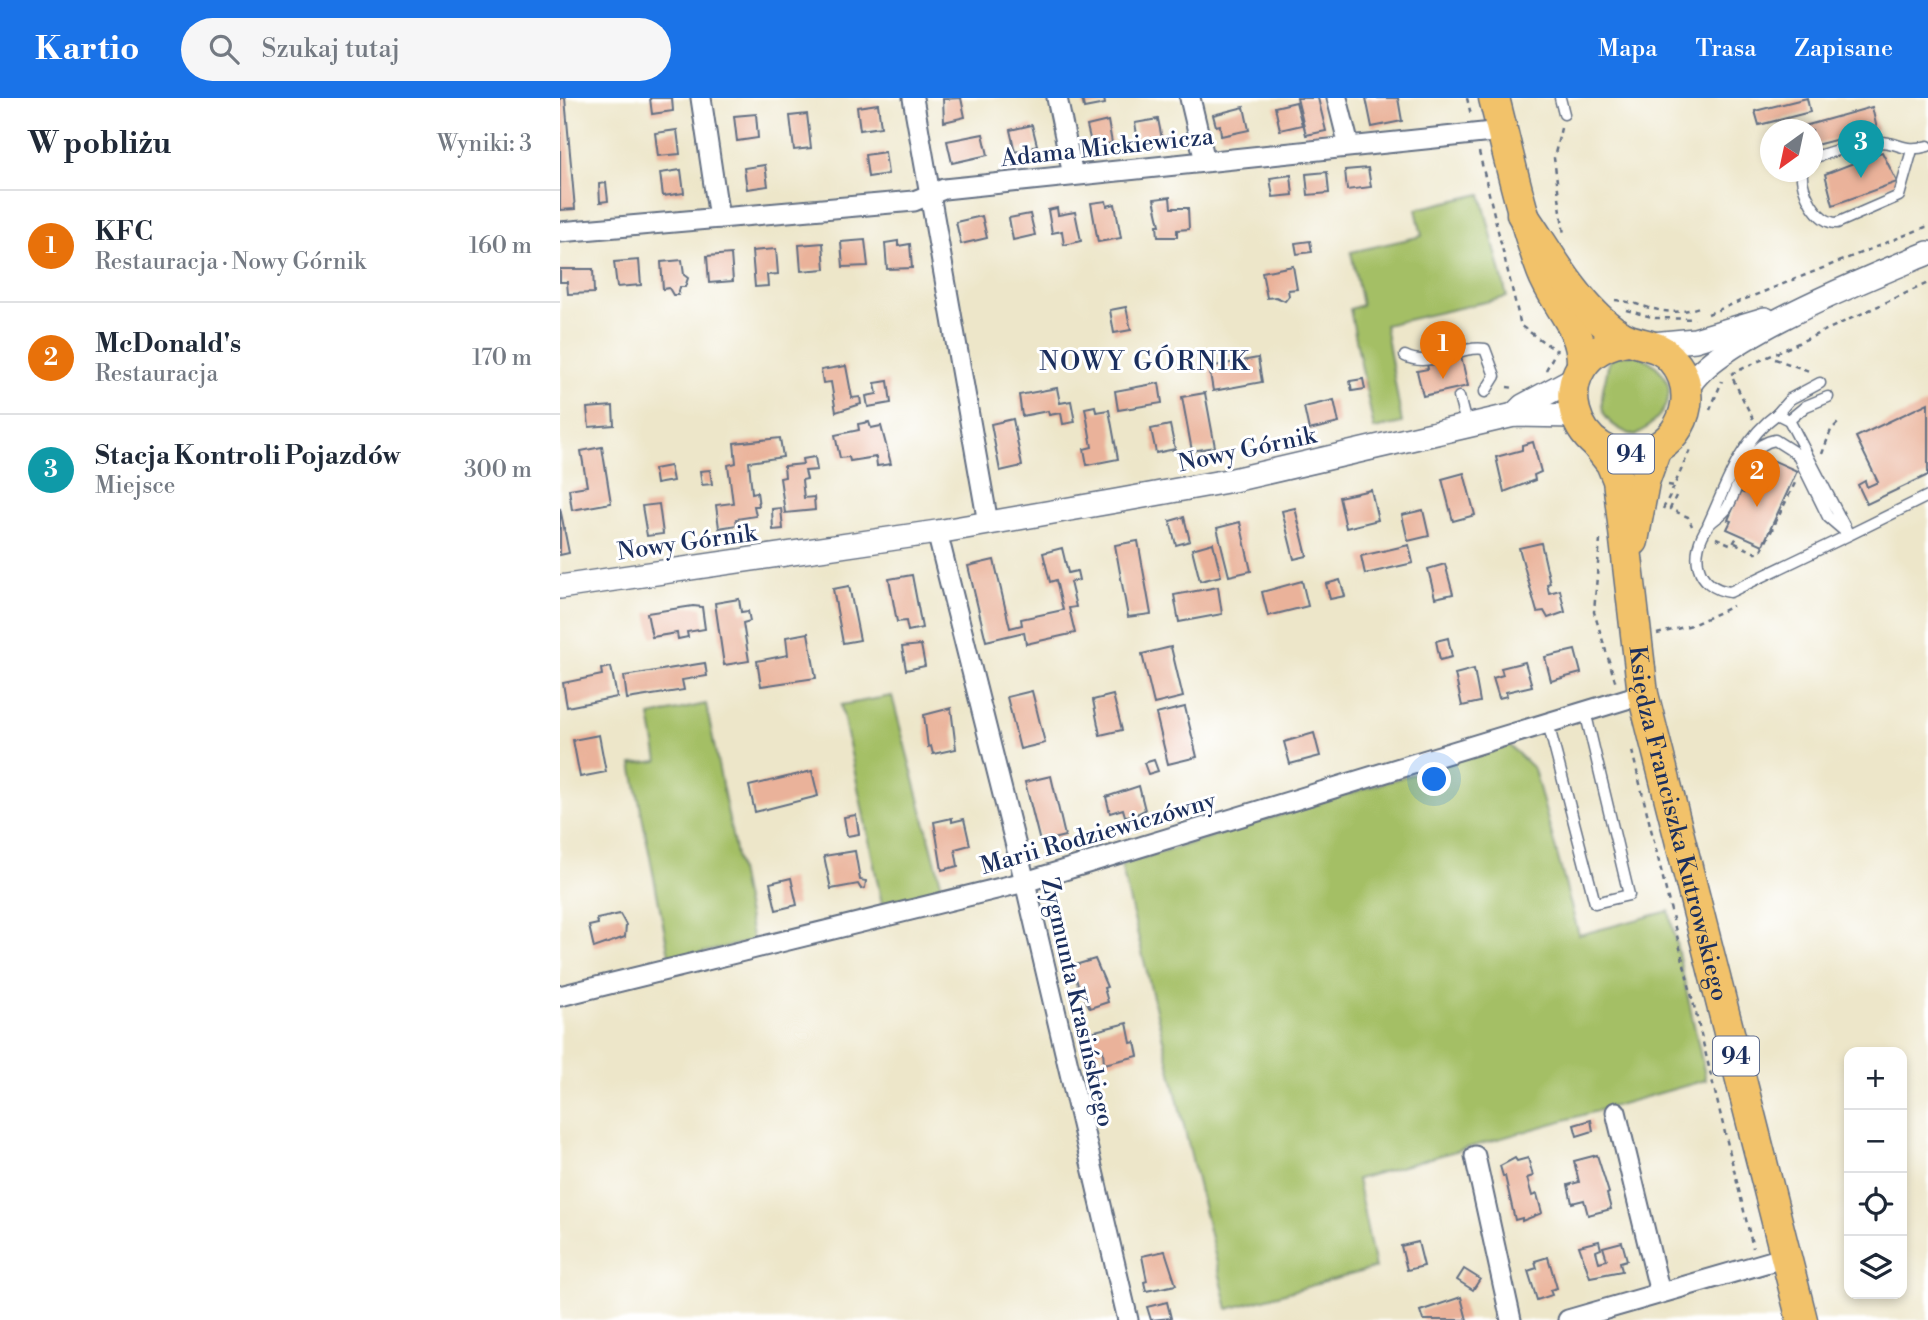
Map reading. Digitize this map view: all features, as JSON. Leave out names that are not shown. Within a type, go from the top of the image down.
[{"type":"main road","points":[[1494,98],[1522,214],[1543,275],[1578,336],[1578,371],[1572,397],[1575,416]]},
{"type":"main road","points":[[1522,214],[1572,286],[1602,321],[1672,359],[1684,380],[1686,392]]},
{"type":"main road","points":[[1578,371],[1602,347],[1640,342]]},
{"type":"main road","name":"94","points":[[1575,416],[1584,432],[1596,444],[1626,455],[1656,448],[1680,425],[1686,392]]},
{"type":"main road","name":"Księdza Franciszka Kutrowskiego","points":[[1596,444],[1611,463],[1618,480],[1643,694],[1802,1320]]},
{"type":"main road","name":"Księdza Franciszka Kutrowskiego","points":[[1627,569],[1642,490],[1656,448]]},
{"type":"street","points":[[701,98],[719,218]]},
{"type":"street","points":[[913,98],[988,523]]},
{"type":"street","points":[[1057,98],[1073,175]]},
{"type":"street","points":[[1190,98],[1205,161]]},
{"type":"street","points":[[1337,98],[1349,146]]},
{"type":"street","name":"Adama Mickiewicza","points":[[560,232],[914,201],[944,189],[1502,131]]},
{"type":"street","points":[[1686,392],[1697,373],[1714,358],[1805,307],[1928,253]]},
{"type":"street","points":[[1640,342],[1695,340],[1805,307]]},
{"type":"street","name":"Nowy Górnik","points":[[1514,415],[1522,406],[1578,371]]},
{"type":"street","name":"Nowy Górnik","points":[[560,587],[937,532],[1233,480],[1514,415],[1575,416]]},
{"type":"street","name":"Zygmunta Krasińskiego","points":[[937,532],[1025,882],[1128,1320]]},
{"type":"street","name":"Marii Rodziewiczówny","points":[[560,996],[1025,882],[1643,694]]},
{"type":"street","points":[[1616,1112],[1660,1293]]},
{"type":"street","points":[[1475,1156],[1511,1320]]},
{"type":"street","points":[[1568,1320],[1786,1256]]},
{"type":"lane","points":[[1560,98],[1564,114]]},
{"type":"lane","points":[[1823,155],[1855,145],[1882,142],[1912,150],[1928,146]]},
{"type":"lane","points":[[1804,182],[1815,211],[1830,223],[1837,223],[1899,196],[1912,150]]},
{"type":"lane","points":[[1405,356],[1416,362],[1475,347],[1485,349],[1495,376],[1485,392]]},
{"type":"lane","points":[[1820,379],[1790,399],[1777,414],[1757,428],[1747,442],[1708,525],[1696,562],[1700,575],[1719,591],[1730,592],[1928,496]]},
{"type":"lane","points":[[1459,397],[1467,427]]},
{"type":"lane","points":[[1790,420],[1807,406],[1828,397]]},
{"type":"lane","points":[[1777,414],[1790,420],[1810,467],[1849,535]]},
{"type":"lane","points":[[1708,525],[1727,510],[1747,463],[1755,449],[1766,441],[1775,440],[1797,454],[1810,467]]},
{"type":"lane","points":[[1548,723],[1595,903],[1629,895],[1585,711]]},
{"type":"path","points":[[1467,98],[1473,121]]},
{"type":"path","points":[[1564,114],[1554,158],[1564,238]]},
{"type":"path","points":[[1475,146],[1479,149],[1521,326],[1555,350]]},
{"type":"path","points":[[1621,310],[1655,318],[1697,318],[1928,226]]},
{"type":"path","points":[[1723,377],[1928,283]]},
{"type":"path","points":[[1609,303],[1616,299],[1654,312],[1674,313],[1702,306]]},
{"type":"path","points":[[1775,359],[1820,379]]},
{"type":"path","points":[[1733,379],[1750,414]]},
{"type":"path","points":[[1735,543],[1756,553],[1761,552],[1801,471],[1819,461],[1831,430],[1839,422]]},
{"type":"green space","points":[[1481,194],[1507,297],[1385,325],[1402,423],[1374,429],[1350,309],[1362,305],[1351,252],[1422,236],[1416,209]]},
{"type":"green space","points":[[1637,354],[1662,373],[1668,384],[1669,395],[1659,416],[1635,436],[1614,426],[1608,420],[1604,414],[1602,397],[1610,360],[1617,355]]},
{"type":"green space","points":[[892,696],[944,894],[883,909],[841,705]]},
{"type":"green space","points":[[706,704],[753,941],[670,960],[632,764],[658,761],[650,716]]},
{"type":"green space","points":[[1508,744],[1534,769],[1579,935],[1669,911],[1706,1080],[1357,1179],[1375,1268],[1228,1309],[1121,865]]},
{"type":"building","points":[[560,98],[565,98],[575,209],[560,210]]},
{"type":"building","points":[[650,98],[672,98],[673,111],[652,114]]},
{"type":"building","points":[[961,98],[965,117],[944,122],[943,99]]},
{"type":"building","points":[[1082,98],[1104,98],[1105,104],[1084,108]]},
{"type":"building","points":[[1297,98],[1318,98],[1326,131],[1306,135]]},
{"type":"building","points":[[1366,98],[1398,98],[1402,121],[1372,127]]},
{"type":"building","points":[[1807,98],[1810,112],[1783,119],[1760,119],[1759,125],[1755,111]]},
{"type":"building","points":[[1296,102],[1302,125],[1280,130],[1275,107]]},
{"type":"building","points":[[878,104],[881,127],[860,130],[857,107]]},
{"type":"building","points":[[1244,107],[1249,130],[1221,136],[1220,125],[1216,126],[1213,115]]},
{"type":"building","points":[[1872,107],[1877,129],[1823,143],[1823,121]]},
{"type":"building","points":[[756,114],[758,138],[737,141],[734,116]]},
{"type":"building","points":[[807,114],[811,148],[794,150],[790,116]]},
{"type":"building","points":[[1158,119],[1162,139],[1139,146],[1135,123]]},
{"type":"building","points":[[1108,121],[1112,143],[1092,147],[1087,126]]},
{"type":"building","points":[[1032,125],[1037,145],[1015,152],[1010,130]]},
{"type":"building","points":[[677,130],[680,154],[658,156],[655,133]]},
{"type":"building","points":[[983,134],[988,155],[952,163],[947,141]]},
{"type":"building","points":[[885,152],[888,174],[868,177],[865,155]]},
{"type":"building","points":[[1882,152],[1897,182],[1833,205],[1825,174]]},
{"type":"building","points":[[765,165],[768,186],[747,189],[744,168]]},
{"type":"building","points":[[1368,168],[1371,187],[1347,190],[1345,170]]},
{"type":"building","points":[[681,170],[684,193],[663,196],[660,173]]},
{"type":"building","points":[[1327,172],[1329,193],[1308,195],[1306,174]]},
{"type":"building","points":[[1291,175],[1293,195],[1273,197],[1270,178]]},
{"type":"building","points":[[606,183],[608,201],[600,202],[599,184]]},
{"type":"building","points":[[1170,197],[1171,208],[1188,208],[1189,229],[1177,230],[1177,237],[1158,237],[1157,225],[1160,225],[1154,199]]},
{"type":"building","points":[[1106,201],[1107,206],[1115,204],[1121,238],[1098,242],[1091,203]]},
{"type":"building","points":[[1057,208],[1058,215],[1075,212],[1081,241],[1064,245],[1062,231],[1052,233],[1048,210]]},
{"type":"building","points":[[1030,214],[1035,235],[1013,240],[1009,218]]},
{"type":"building","points":[[982,216],[987,238],[961,244],[956,222]]},
{"type":"building","points":[[865,240],[868,266],[843,267],[841,242]]},
{"type":"building","points":[[898,241],[898,246],[910,244],[912,268],[887,269],[885,243]]},
{"type":"building","points":[[1310,241],[1312,252],[1297,254],[1295,243]]},
{"type":"building","points":[[823,243],[825,269],[801,271],[799,245]]},
{"type":"building","points":[[776,249],[778,274],[767,275],[768,286],[755,287],[752,251]]},
{"type":"building","points":[[731,254],[733,281],[709,283],[707,256]]},
{"type":"building","points":[[639,260],[641,285],[617,287],[614,262]]},
{"type":"building","points":[[682,260],[684,275],[688,278],[685,287],[680,287],[678,295],[673,295],[669,288],[663,289],[661,262]]},
{"type":"building","points":[[1293,266],[1297,289],[1288,290],[1289,296],[1285,301],[1276,297],[1267,298],[1262,272]]},
{"type":"building","points":[[560,269],[593,269],[594,293],[568,294],[567,282],[560,282]]},
{"type":"building","points":[[1126,307],[1131,330],[1114,333],[1110,310]]},
{"type":"building","points":[[1461,356],[1468,386],[1423,396],[1417,371],[1428,369],[1427,364]]},
{"type":"building","points":[[1258,358],[1262,382],[1213,391],[1209,367]]},
{"type":"building","points":[[846,366],[852,398],[860,397],[861,404],[836,412],[831,382],[823,383],[821,370]]},
{"type":"building","points":[[1363,379],[1365,389],[1352,391],[1350,381]]},
{"type":"building","points":[[888,381],[891,403],[868,407],[866,396],[877,394],[875,383]]},
{"type":"building","points":[[1159,383],[1162,403],[1118,410],[1115,391]]},
{"type":"building","points":[[1057,388],[1060,403],[1071,401],[1075,422],[1063,424],[1061,413],[1049,415],[1048,411],[1022,416],[1019,395]]},
{"type":"building","points":[[1205,393],[1215,447],[1192,451],[1182,397]]},
{"type":"building","points":[[1334,400],[1339,423],[1309,430],[1304,407]]},
{"type":"building","points":[[1928,403],[1928,475],[1867,504],[1858,485],[1865,481],[1867,487],[1878,482],[1856,437]]},
{"type":"building","points":[[613,406],[614,425],[589,427],[587,408]]},
{"type":"building","points":[[1095,406],[1096,412],[1109,410],[1118,459],[1087,465],[1084,449],[1092,447],[1085,408]]},
{"type":"building","points":[[1013,419],[1022,466],[1000,471],[991,424]]},
{"type":"building","points":[[869,422],[871,428],[881,426],[891,464],[877,466],[876,457],[850,461],[849,457],[840,458],[835,435],[859,430],[858,424]]},
{"type":"building","points":[[1170,425],[1175,449],[1156,453],[1151,429]]},
{"type":"building","points":[[780,438],[783,457],[749,462],[752,493],[757,492],[759,506],[754,506],[756,516],[736,519],[737,525],[719,528],[716,505],[733,503],[728,465],[736,463],[734,443]]},
{"type":"building","points":[[1533,442],[1541,472],[1534,475],[1535,480],[1504,492],[1496,457],[1522,450],[1522,445]]},
{"type":"building","points":[[602,447],[611,503],[572,510],[569,489],[587,486],[581,451]]},
{"type":"building","points":[[1761,455],[1797,471],[1763,545],[1727,529],[1740,492],[1744,493],[1752,475],[1749,473]]},
{"type":"building","points":[[815,457],[817,470],[805,471],[807,479],[802,480],[804,498],[814,497],[815,510],[785,513],[780,478],[785,477],[784,466],[803,464],[802,459]]},
{"type":"building","points":[[670,466],[673,481],[656,484],[654,469]]},
{"type":"building","points":[[710,470],[712,484],[702,485],[700,471]]},
{"type":"building","points":[[1464,473],[1475,515],[1453,521],[1442,479]]},
{"type":"building","points":[[1371,490],[1378,520],[1346,528],[1339,497]]},
{"type":"building","points":[[659,504],[663,534],[647,536],[642,506]]},
{"type":"building","points":[[560,508],[569,553],[560,555]]},
{"type":"building","points":[[781,508],[783,529],[773,530],[772,509]]},
{"type":"building","points":[[1295,508],[1307,556],[1294,559],[1282,511]]},
{"type":"building","points":[[1423,510],[1429,536],[1408,541],[1402,515]]},
{"type":"building","points":[[1184,517],[1190,541],[1176,545],[1170,521]]},
{"type":"building","points":[[1240,522],[1251,571],[1229,576],[1217,528]]},
{"type":"building","points":[[1138,541],[1151,614],[1128,617],[1115,545]]},
{"type":"building","points":[[1213,543],[1221,576],[1200,581],[1192,549]]},
{"type":"building","points":[[1541,543],[1550,583],[1547,584],[1549,593],[1560,590],[1565,612],[1548,618],[1544,611],[1537,612],[1519,548]]},
{"type":"building","points":[[1409,545],[1413,563],[1365,574],[1361,556]]},
{"type":"building","points":[[1062,548],[1068,573],[1077,571],[1079,580],[1070,582],[1076,607],[1069,608],[1075,633],[1026,644],[1024,632],[986,641],[968,566],[994,560],[1010,628],[1022,625],[1021,619],[1063,610],[1056,580],[1050,582],[1043,553]]},
{"type":"building","points":[[1445,564],[1453,594],[1435,598],[1428,569]]},
{"type":"building","points":[[912,575],[922,628],[908,631],[906,621],[897,622],[889,579]]},
{"type":"building","points":[[1340,580],[1345,596],[1330,599],[1326,584]]},
{"type":"building","points":[[1302,581],[1308,606],[1268,616],[1262,592]]},
{"type":"building","points":[[849,586],[860,640],[843,643],[833,589]]},
{"type":"building","points":[[1218,587],[1222,614],[1179,622],[1174,595]]},
{"type":"building","points":[[739,599],[741,612],[748,611],[750,621],[743,623],[749,661],[724,665],[715,603]]},
{"type":"building","points":[[702,607],[705,629],[687,632],[688,637],[678,639],[677,633],[652,637],[647,613]]},
{"type":"building","points":[[808,633],[816,678],[761,686],[757,661],[788,655],[786,637]]},
{"type":"building","points":[[1448,638],[1452,657],[1440,660],[1436,641]]},
{"type":"building","points":[[921,645],[925,666],[906,670],[902,647]]},
{"type":"building","points":[[1171,647],[1183,697],[1154,704],[1142,654]]},
{"type":"building","points":[[1575,650],[1581,673],[1551,681],[1545,657]]},
{"type":"building","points":[[1525,662],[1532,686],[1506,692],[1507,696],[1499,698],[1493,678],[1503,675],[1501,668]]},
{"type":"building","points":[[705,663],[707,676],[682,680],[684,690],[627,699],[624,676]]},
{"type":"building","points":[[611,667],[617,697],[567,707],[563,683],[602,675],[601,669]]},
{"type":"building","points":[[1474,669],[1480,702],[1462,706],[1455,674]]},
{"type":"building","points":[[1032,691],[1045,743],[1020,749],[1007,697]]},
{"type":"building","points":[[1113,695],[1122,730],[1100,735],[1093,700]]},
{"type":"building","points":[[1185,707],[1197,757],[1168,764],[1156,714]]},
{"type":"building","points":[[951,708],[956,749],[933,754],[931,746],[928,747],[924,715]]},
{"type":"building","points":[[1314,733],[1320,756],[1290,764],[1284,742]]},
{"type":"building","points":[[599,735],[606,772],[580,777],[573,740]]},
{"type":"building","points":[[1154,760],[1158,771],[1148,774],[1144,763]]},
{"type":"building","points":[[812,771],[818,796],[755,812],[749,786]]},
{"type":"building","points":[[1051,776],[1065,836],[1040,842],[1025,782]]},
{"type":"building","points":[[1139,786],[1145,810],[1125,816],[1123,809],[1110,813],[1106,797]]},
{"type":"building","points":[[856,815],[859,834],[847,836],[844,817]]},
{"type":"building","points":[[952,818],[952,822],[964,819],[970,845],[955,849],[958,866],[942,870],[934,822]]},
{"type":"building","points":[[855,851],[860,880],[866,881],[865,888],[861,889],[858,884],[831,889],[824,856]]},
{"type":"building","points":[[791,878],[797,905],[776,910],[770,883]]},
{"type":"building","points":[[620,914],[626,925],[625,937],[594,948],[589,926],[598,924],[597,919]]},
{"type":"building","points":[[1095,959],[1107,987],[1104,988],[1108,1002],[1090,1008],[1082,993],[1085,992],[1084,987],[1079,988],[1072,966]]},
{"type":"building","points":[[1127,1023],[1131,1043],[1135,1042],[1138,1056],[1104,1064],[1103,1050],[1092,1052],[1087,1033]]},
{"type":"building","points":[[1591,1120],[1593,1131],[1577,1136],[1574,1125]]},
{"type":"building","points":[[1597,1155],[1611,1209],[1588,1215],[1584,1200],[1572,1203],[1568,1185],[1579,1182],[1574,1161]]},
{"type":"building","points":[[1515,1158],[1517,1161],[1528,1158],[1533,1176],[1527,1178],[1532,1196],[1537,1194],[1542,1213],[1522,1221],[1522,1218],[1515,1220],[1505,1176],[1500,1166]]},
{"type":"building","points":[[1599,1241],[1601,1249],[1596,1251],[1599,1262],[1607,1260],[1603,1247],[1622,1242],[1627,1260],[1620,1262],[1622,1271],[1590,1277],[1579,1246]]},
{"type":"building","points":[[1418,1242],[1424,1266],[1407,1270],[1401,1246]]},
{"type":"building","points":[[1165,1251],[1176,1285],[1146,1291],[1144,1282],[1147,1281],[1142,1256]]},
{"type":"building","points":[[1548,1257],[1557,1288],[1550,1290],[1552,1295],[1537,1300],[1528,1271],[1537,1268],[1535,1261]]},
{"type":"building","points":[[1464,1269],[1480,1279],[1473,1290],[1457,1280]]},
{"type":"building","points":[[1461,1297],[1467,1320],[1423,1320],[1420,1311]]},
{"type":"building","points":[[1167,1302],[1171,1318],[1151,1320],[1147,1307]]},
{"type":"place","name":"Stacja Kontroli Pojazdów","points":[[1861,178]]},
{"type":"place","name":"KFC","points":[[1443,379]]},
{"type":"place","name":"McDonald's","points":[[1757,507]]},
{"type":"district","name":"NOWY GÓRNIK","points":[[1145,361]]}]
